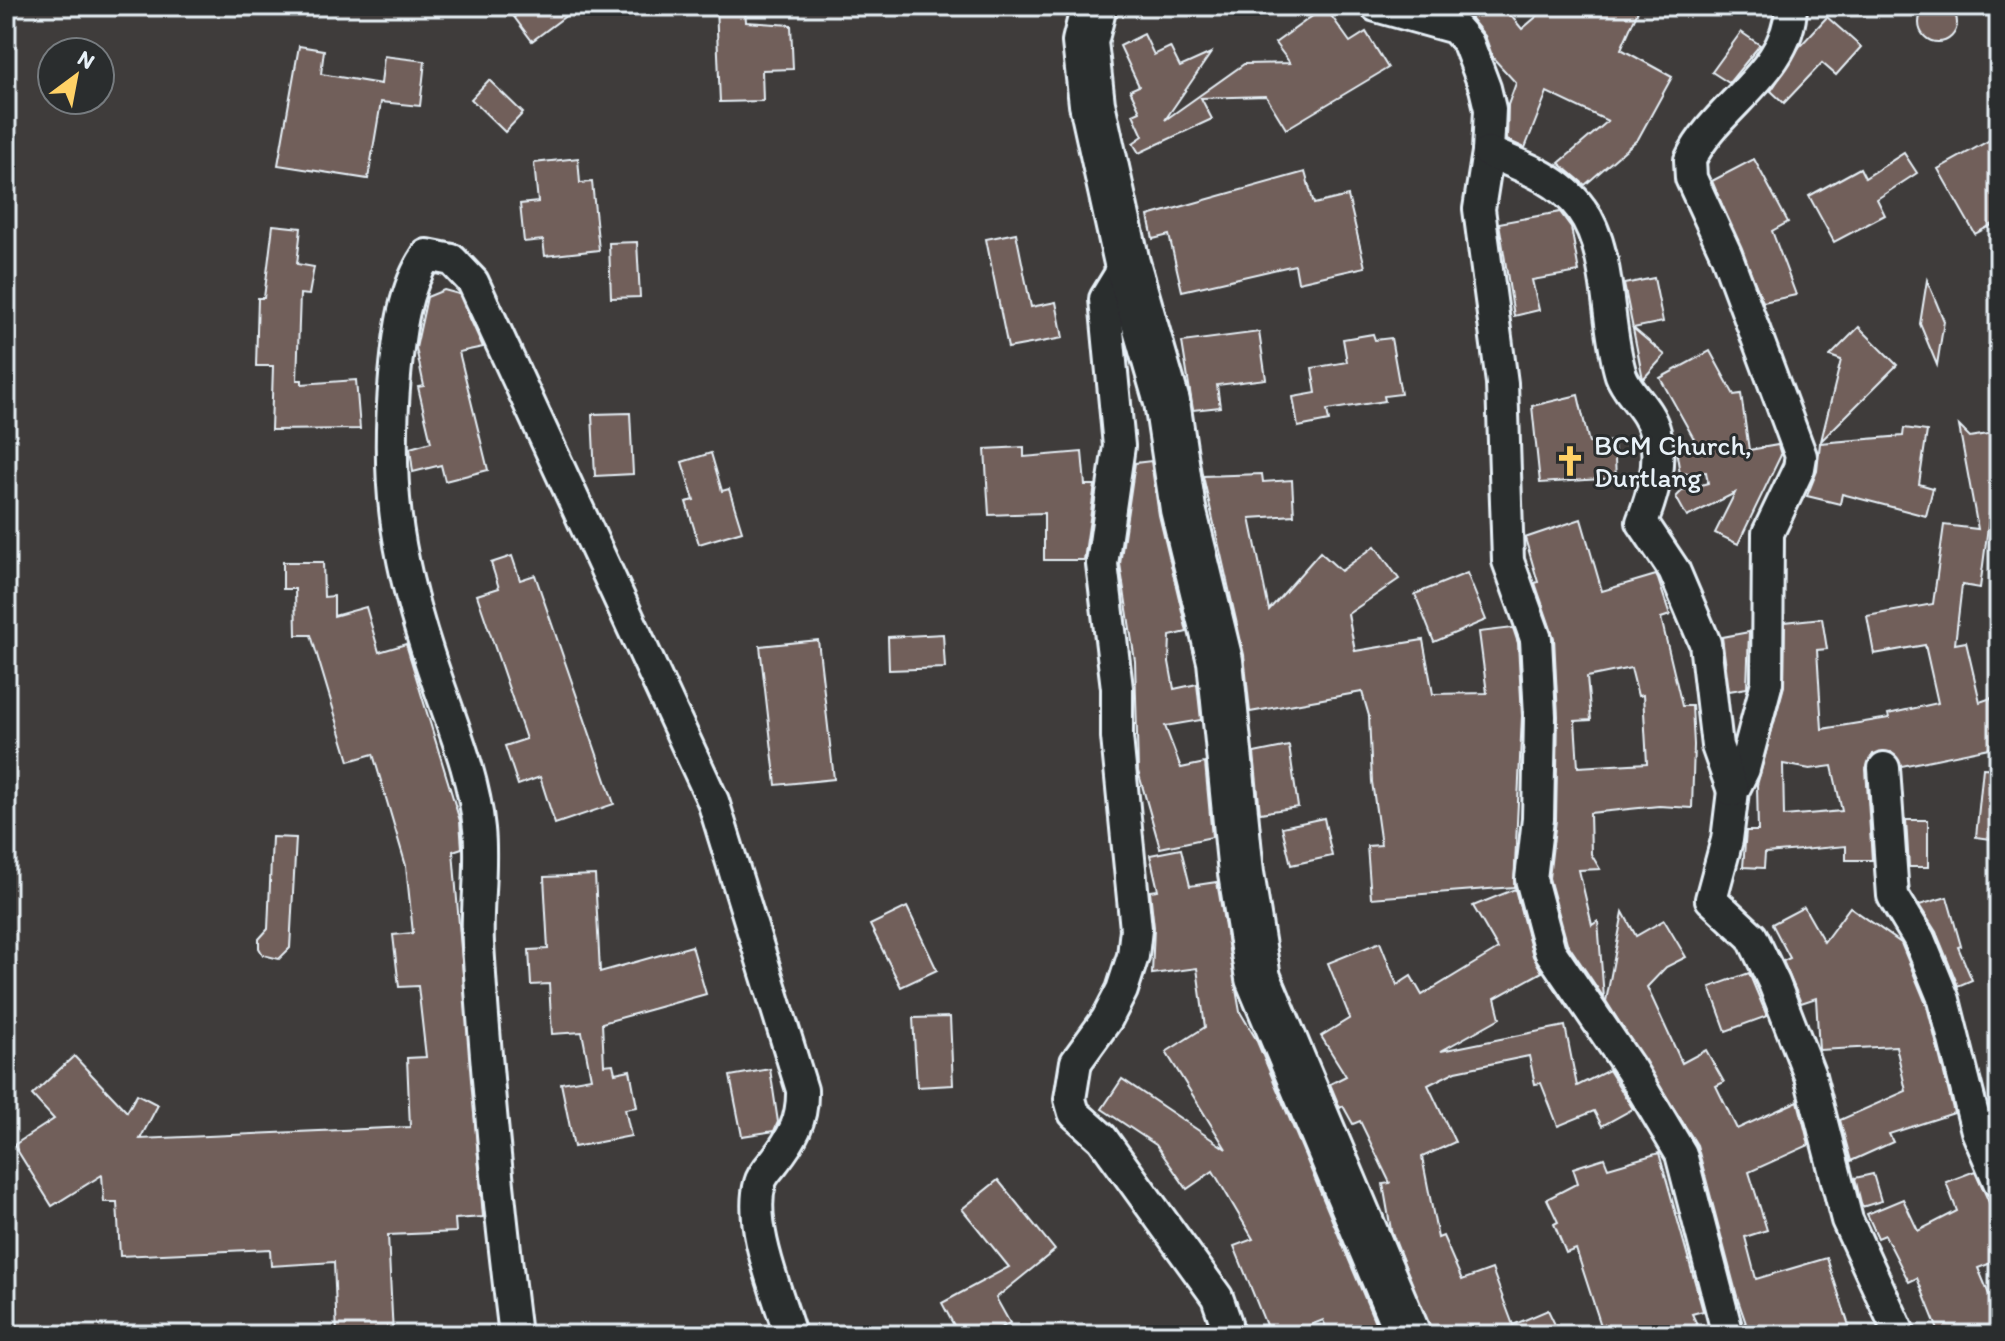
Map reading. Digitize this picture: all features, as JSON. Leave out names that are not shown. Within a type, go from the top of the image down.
[{"type":"highway","points":[[1094,6],[1085,42],[1092,104],[1127,263],[1167,402],[1183,509],[1220,661],[1241,873],[1258,978],[1408,1335]]},
{"type":"street","points":[[1376,6],[1455,28],[1468,43],[1478,64],[1490,109],[1488,152],[1479,209],[1502,383],[1508,561],[1536,639],[1540,716],[1538,819],[1531,879],[1535,903],[1550,951],[1631,1070],[1681,1154],[1728,1335]]},
{"type":"street","points":[[1791,6],[1785,36],[1772,60],[1693,154],[1689,167],[1726,254],[1801,456],[1799,468],[1768,533],[1767,682],[1744,769],[1733,791],[1727,840],[1711,899],[1752,937],[1774,983],[1810,1076],[1847,1220],[1900,1335]]},
{"type":"street","points":[[1488,152],[1526,168],[1570,195],[1582,210],[1598,241],[1622,378],[1642,404],[1655,434],[1657,470],[1642,522],[1674,570],[1705,643],[1717,746],[1733,791]]},
{"type":"street","points":[[515,1335],[492,1146],[478,939],[481,857],[474,789],[426,647],[395,529],[389,441],[396,362],[413,275],[427,255],[452,260],[473,282],[713,801],[802,1090],[803,1108],[795,1135],[760,1179],[757,1198],[757,1219],[790,1335]]},
{"type":"street","points":[[1127,263],[1105,299],[1119,446],[1102,564],[1117,688],[1117,737],[1136,929],[1133,956],[1122,990],[1107,1019],[1076,1062],[1070,1099],[1074,1113],[1102,1138],[1217,1297],[1226,1323],[1225,1335]]},
{"type":"street","points":[[1884,768],[1893,896],[1919,939],[1944,1000],[1977,1131],[1999,1182]]},
{"type":"building","points":[[1938,4],[1951,10],[1957,23],[1951,36],[1938,42],[1925,36],[1919,23],[1925,10]]},
{"type":"building","points":[[506,6],[579,6],[532,41]]},
{"type":"building","points":[[716,6],[745,6],[746,22],[791,25],[793,69],[762,70],[763,101],[720,102]]},
{"type":"building","points":[[1443,6],[1503,6],[1522,29],[1549,6],[1640,6],[1621,49],[1672,77],[1638,139],[1585,185],[1559,163],[1608,121],[1547,92],[1525,148],[1507,140],[1508,105],[1516,83],[1493,58],[1485,36],[1469,16]]},
{"type":"building","points":[[1325,7],[1350,42],[1366,32],[1388,68],[1286,129],[1266,96],[1201,98],[1212,119],[1139,153],[1133,143],[1143,136],[1133,114],[1140,111],[1130,90],[1139,86],[1120,46],[1144,34],[1154,55],[1170,47],[1180,67],[1211,53],[1165,120],[1244,64],[1290,63],[1275,43]]},
{"type":"building","points":[[1827,17],[1861,47],[1836,75],[1822,63],[1784,103],[1771,91],[1800,46]]},
{"type":"building","points":[[1741,32],[1760,45],[1729,83],[1712,72]]},
{"type":"building","points":[[299,46],[324,50],[321,74],[381,84],[384,56],[425,61],[420,106],[381,102],[368,179],[278,165]]},
{"type":"building","points":[[489,80],[523,113],[505,132],[471,99]]},
{"type":"building","points":[[1999,135],[1999,221],[1975,234],[1938,169]]},
{"type":"building","points":[[1904,153],[1917,173],[1877,199],[1885,215],[1834,242],[1809,196],[1860,168],[1865,178]]},
{"type":"building","points":[[578,158],[580,183],[592,182],[599,250],[545,256],[543,240],[524,242],[520,204],[538,202],[534,163]]},
{"type":"building","points":[[1754,159],[1788,222],[1772,231],[1796,295],[1763,302],[1712,181]]},
{"type":"building","points":[[1305,172],[1314,204],[1348,196],[1365,267],[1298,282],[1295,265],[1182,291],[1169,235],[1153,239],[1148,216]]},
{"type":"building","points":[[1560,212],[1571,227],[1579,272],[1532,280],[1539,310],[1514,316],[1499,223]]},
{"type":"building","points":[[273,225],[301,228],[297,264],[314,267],[309,295],[300,294],[297,380],[302,380],[302,384],[356,380],[360,429],[271,430],[273,366],[256,366],[258,298],[264,298]]},
{"type":"building","points":[[1016,233],[1031,307],[1056,302],[1063,338],[1008,348],[986,239]]},
{"type":"building","points":[[637,242],[640,297],[611,298],[609,243]]},
{"type":"building","points":[[1654,278],[1663,322],[1633,328],[1665,355],[1643,379],[1624,284]]},
{"type":"building","points":[[1927,280],[1944,321],[1937,365],[1920,324]]},
{"type":"building","points":[[444,290],[459,294],[483,347],[459,352],[488,470],[445,481],[441,465],[413,472],[410,448],[431,442],[418,387],[424,386],[416,348],[427,297]]},
{"type":"building","points":[[1859,327],[1897,365],[1821,441],[1841,360],[1830,356]]},
{"type":"building","points":[[1259,332],[1266,379],[1217,385],[1220,407],[1193,410],[1182,342]]},
{"type":"building","points":[[1373,334],[1375,340],[1391,338],[1401,394],[1384,396],[1385,401],[1327,410],[1329,421],[1298,427],[1293,397],[1316,393],[1312,368],[1347,362],[1343,339]]},
{"type":"building","points":[[1710,351],[1734,395],[1741,394],[1749,450],[1778,445],[1781,455],[1738,544],[1715,533],[1735,493],[1687,517],[1676,497],[1683,490],[1708,483],[1706,472],[1680,474],[1676,449],[1698,446],[1660,378]]},
{"type":"building","points":[[1578,395],[1589,443],[1614,441],[1616,478],[1540,483],[1532,406]]},
{"type":"building","points":[[630,413],[633,474],[595,476],[592,414]]},
{"type":"building","points":[[1959,426],[1970,437],[1999,432],[1999,511],[1992,496],[1980,588],[1962,585],[1955,644],[1966,642],[1980,702],[1991,698],[1999,717],[1999,746],[1902,766],[1891,752],[1873,754],[1866,769],[1872,860],[1846,860],[1846,846],[1765,853],[1764,868],[1743,867],[1746,831],[1758,831],[1757,785],[1784,686],[1785,622],[1822,618],[1827,649],[1817,650],[1822,729],[1889,718],[1888,714],[1938,703],[1925,645],[1874,654],[1867,616],[1933,604],[1944,525],[1978,529]],"holes":[[[1783,764],[1810,769],[1832,766],[1842,811],[1784,816]]]},
{"type":"building","points":[[1904,428],[1927,431],[1919,484],[1933,488],[1926,516],[1842,494],[1840,504],[1807,496],[1817,471],[1820,443],[1903,436]]},
{"type":"building","points":[[1024,447],[1024,457],[1082,452],[1085,485],[1095,485],[1084,560],[1044,560],[1044,513],[989,515],[985,449]]},
{"type":"building","points":[[711,453],[722,491],[729,489],[742,531],[699,544],[686,502],[694,500],[682,462]]},
{"type":"building","points":[[1151,461],[1159,515],[1187,632],[1170,636],[1169,662],[1174,689],[1197,684],[1201,720],[1165,726],[1181,768],[1205,763],[1212,837],[1160,848],[1138,771],[1135,661],[1120,564],[1135,463]]},
{"type":"building","points":[[1262,474],[1263,482],[1292,480],[1294,515],[1250,518],[1269,610],[1320,552],[1341,571],[1375,546],[1399,579],[1348,614],[1355,651],[1423,640],[1433,694],[1487,693],[1479,632],[1513,628],[1518,643],[1522,716],[1514,887],[1371,898],[1367,846],[1381,845],[1372,782],[1369,716],[1362,692],[1250,712],[1244,655],[1203,476]]},
{"type":"building","points":[[1581,519],[1602,591],[1656,575],[1670,615],[1661,618],[1682,706],[1692,706],[1692,808],[1659,806],[1590,813],[1591,854],[1600,869],[1579,870],[1592,925],[1598,921],[1604,998],[1567,943],[1549,878],[1556,820],[1558,716],[1554,638],[1535,583],[1538,582],[1525,538]],"holes":[[[1631,668],[1638,696],[1643,695],[1647,763],[1578,767],[1575,721],[1591,720],[1587,677]]]},
{"type":"building","points":[[512,556],[520,580],[535,575],[614,804],[555,824],[540,777],[518,785],[505,746],[526,739],[477,595],[499,588],[491,563]]},
{"type":"building","points":[[283,562],[323,562],[324,597],[334,596],[334,616],[366,607],[379,652],[406,644],[460,821],[462,848],[453,851],[483,1217],[455,1219],[456,1232],[388,1235],[393,1335],[337,1335],[334,1262],[271,1266],[270,1249],[120,1256],[117,1202],[104,1202],[102,1175],[52,1206],[14,1145],[54,1119],[32,1095],[74,1056],[127,1112],[137,1094],[158,1105],[140,1139],[410,1127],[407,1058],[426,1057],[418,986],[399,987],[393,935],[413,933],[406,866],[373,754],[349,761],[311,635],[296,635],[295,589],[283,589]]},
{"type":"building","points":[[1467,573],[1486,620],[1434,642],[1415,594]]},
{"type":"building","points":[[1749,632],[1747,688],[1729,691],[1722,637]]},
{"type":"building","points":[[943,634],[945,668],[889,670],[888,637]]},
{"type":"building","points":[[818,640],[834,779],[776,785],[760,646]]},
{"type":"building","points":[[1289,746],[1298,807],[1260,813],[1254,753]]},
{"type":"building","points":[[1983,768],[1999,769],[1999,840],[1976,837]]},
{"type":"building","points":[[1324,818],[1332,856],[1291,865],[1282,827]]},
{"type":"building","points":[[1906,820],[1928,820],[1928,867],[1909,867]]},
{"type":"building","points":[[272,837],[296,838],[290,948],[279,959],[263,955],[259,948],[259,939],[268,929]]},
{"type":"building","points":[[1181,849],[1190,886],[1217,882],[1240,1012],[1256,1039],[1378,1335],[1329,1335],[1323,1320],[1286,1335],[1270,1335],[1234,1246],[1253,1239],[1213,1171],[1187,1189],[1156,1145],[1102,1109],[1122,1079],[1226,1149],[1166,1052],[1205,1027],[1197,968],[1152,974],[1154,927],[1150,891],[1158,890],[1150,855]]},
{"type":"building","points":[[595,875],[600,972],[692,946],[706,994],[602,1023],[604,1065],[613,1064],[615,1073],[630,1070],[637,1107],[625,1109],[631,1136],[574,1147],[561,1083],[591,1078],[582,1032],[552,1034],[549,984],[531,985],[529,950],[548,949],[544,877]]},
{"type":"building","points":[[1515,889],[1533,956],[1542,972],[1495,998],[1500,1018],[1441,1051],[1565,1026],[1577,1086],[1609,1070],[1633,1109],[1602,1126],[1594,1111],[1558,1126],[1541,1083],[1535,1084],[1529,1056],[1456,1071],[1428,1085],[1455,1142],[1422,1157],[1438,1238],[1443,1236],[1462,1280],[1492,1269],[1513,1325],[1548,1310],[1560,1335],[1432,1335],[1391,1230],[1383,1184],[1390,1183],[1360,1121],[1353,1124],[1343,1106],[1340,1108],[1330,1084],[1346,1076],[1321,1036],[1350,1018],[1328,963],[1380,942],[1397,985],[1411,976],[1422,995],[1498,949],[1473,906]]},
{"type":"building","points":[[1947,897],[1961,946],[1958,947],[1972,980],[1958,986],[1936,932],[1919,905]]},
{"type":"building","points":[[907,907],[937,970],[901,987],[870,925]]},
{"type":"building","points":[[1804,907],[1824,942],[1850,907],[1901,943],[1927,1006],[1954,1113],[1889,1134],[1893,1142],[1851,1161],[1840,1120],[1906,1091],[1896,1046],[1819,1050],[1816,998],[1801,1003],[1783,961],[1790,958],[1772,924]]},
{"type":"building","points":[[1623,912],[1636,936],[1664,920],[1686,957],[1666,967],[1647,987],[1682,1063],[1706,1050],[1724,1082],[1716,1086],[1737,1129],[1798,1101],[1809,1145],[1749,1172],[1767,1230],[1745,1237],[1756,1279],[1827,1258],[1852,1335],[1750,1335],[1697,1145],[1606,1001]]},
{"type":"building","points":[[1749,973],[1767,1016],[1726,1031],[1710,987]]},
{"type":"building","points":[[950,1017],[953,1085],[917,1087],[913,1018]]},
{"type":"building","points":[[770,1069],[778,1122],[774,1131],[742,1136],[730,1076]]},
{"type":"building","points":[[1659,1153],[1703,1311],[1692,1314],[1702,1335],[1604,1335],[1576,1249],[1566,1253],[1554,1224],[1558,1222],[1547,1199],[1578,1183],[1573,1168],[1604,1158],[1608,1168]]},
{"type":"building","points":[[1975,1171],[1993,1211],[1999,1209],[1999,1260],[1978,1268],[1999,1318],[1999,1335],[1940,1335],[1917,1278],[1909,1282],[1885,1235],[1878,1238],[1867,1214],[1903,1199],[1918,1231],[1957,1211],[1946,1182]]},
{"type":"building","points":[[1873,1174],[1881,1201],[1862,1207],[1855,1178]]},
{"type":"building","points":[[998,1180],[1055,1250],[996,1298],[1010,1323],[987,1335],[959,1335],[942,1303],[1009,1267],[962,1209]]},
{"type":"place","name":"BCM Church, Durtlang","points":[[1570,461]]}]
